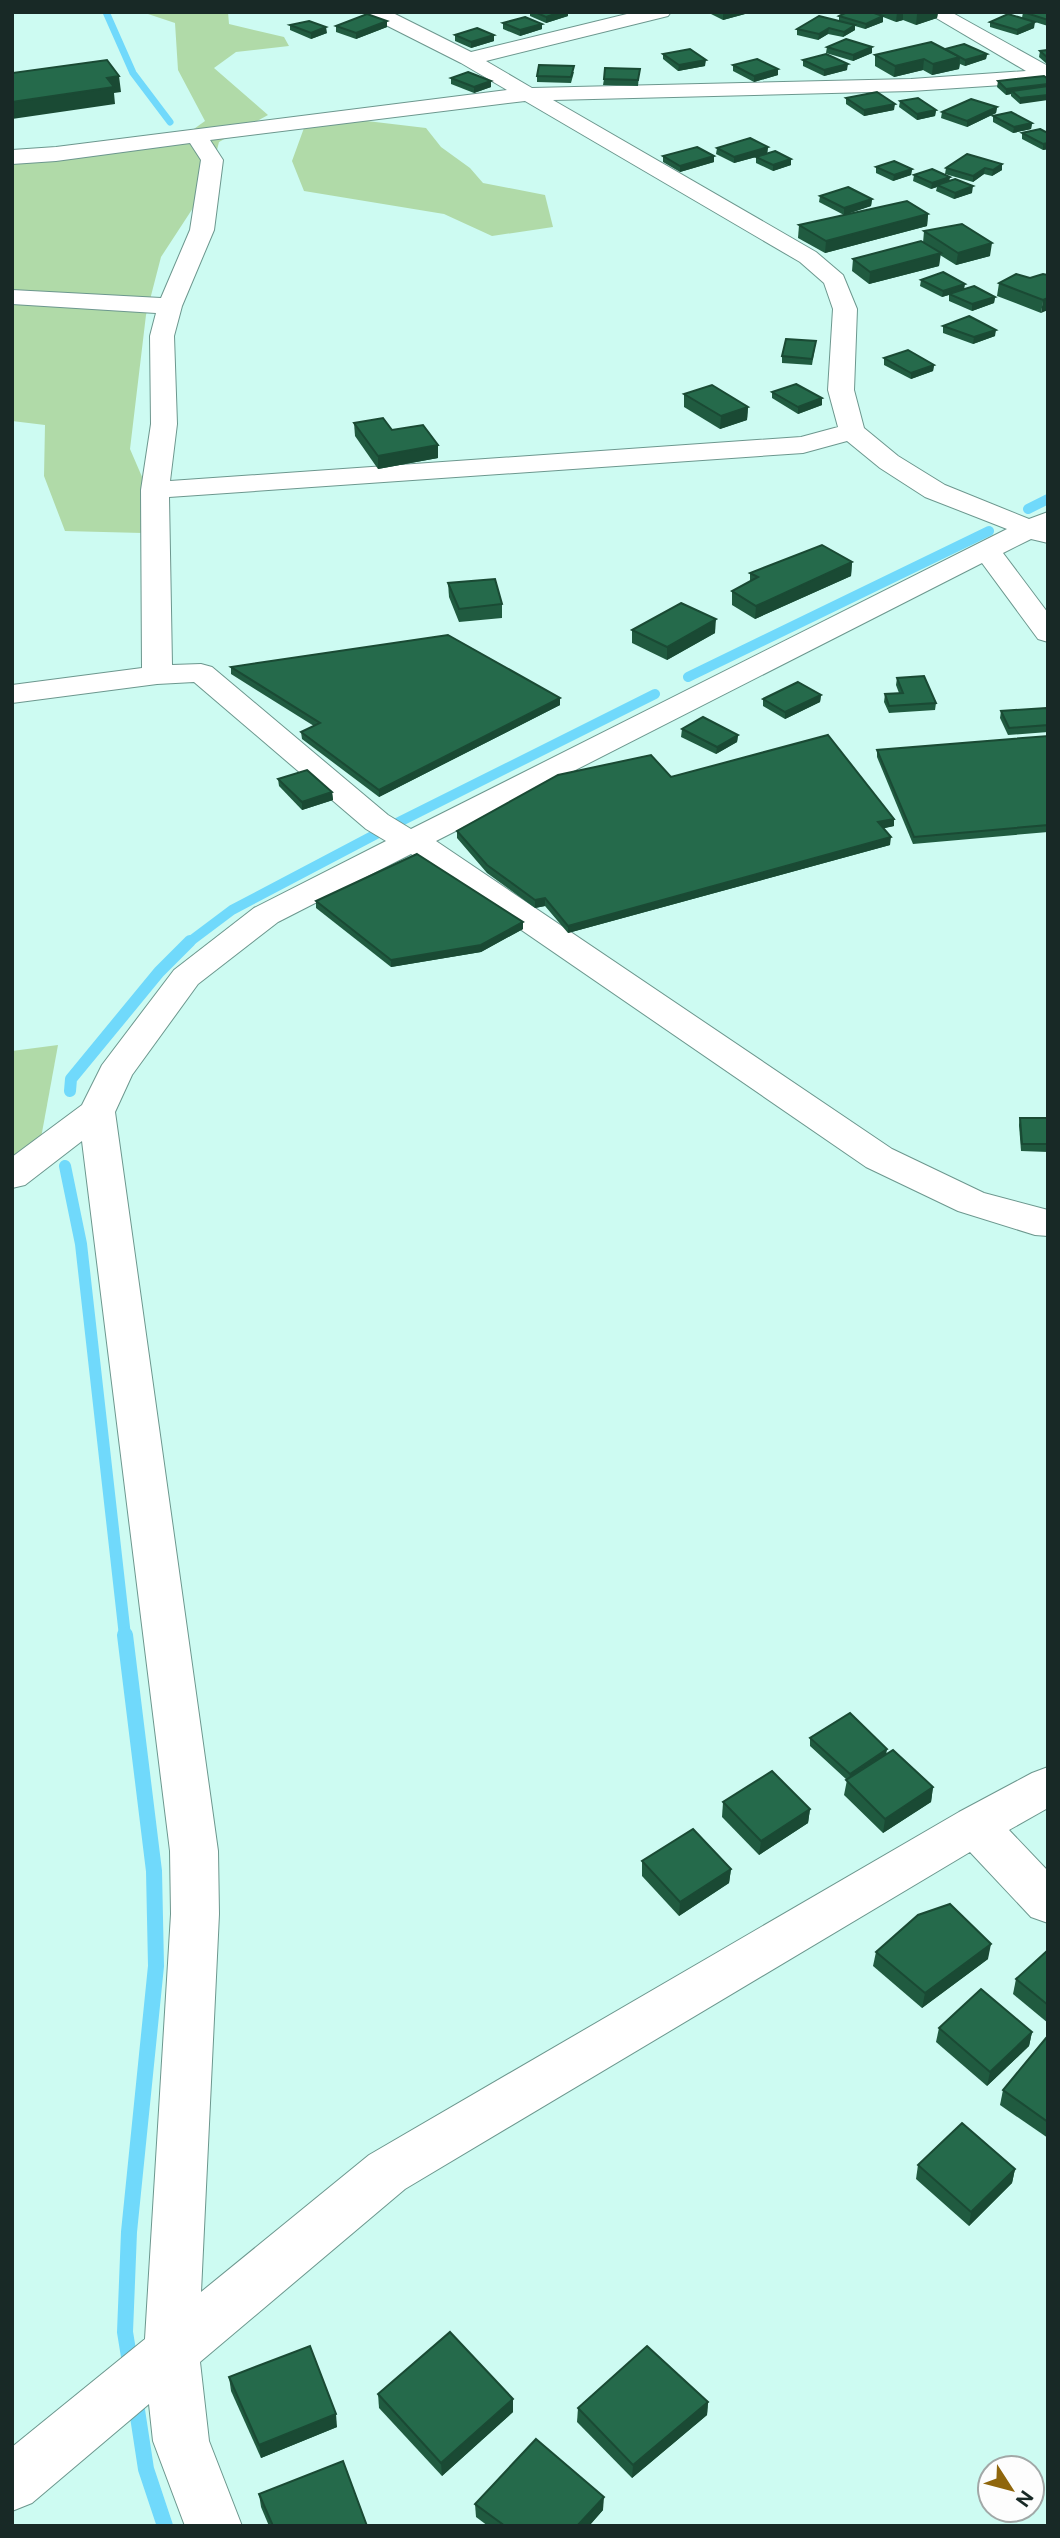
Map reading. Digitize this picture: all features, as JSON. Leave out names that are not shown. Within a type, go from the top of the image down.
[{"type":"street","points":[[375,12],[468,59],[808,257],[835,280],[845,309],[841,390],[852,431],[889,462],[935,491],[1042,529]]},
{"type":"street","points":[[468,59],[661,12]]},
{"type":"street","points":[[936,12],[1048,76]]},
{"type":"street","points":[[12,157],[529,94],[911,85],[1048,76]]},
{"type":"street","points":[[157,675],[155,489],[164,424],[162,336],[170,306],[202,230],[212,160],[197,136]]},
{"type":"street","points":[[12,297],[170,306]]},
{"type":"street","points":[[155,489],[803,445],[852,431]]},
{"type":"street","points":[[12,1176],[97,1112],[116,1073],[186,977],[266,915],[396,832],[988,551],[1042,529]]},
{"type":"street","points":[[988,551],[1048,633]]},
{"type":"street","points":[[12,694],[157,675],[201,673],[396,832],[879,1158],[971,1202],[1035,1222],[1048,1223]]},
{"type":"street","points":[[97,1112],[194,1851],[195,1914],[145,2372],[181,2441],[214,2526]]},
{"type":"street","points":[[12,2483],[387,2172],[975,1826],[1048,1786]]},
{"type":"street","points":[[975,1826],[1048,1903]]},
{"type":"green space","points":[[142,12],[228,12],[229,24],[284,37],[289,46],[236,52],[214,68],[268,115],[219,142],[208,185],[161,257],[146,315],[130,449],[155,507],[142,533],[65,531],[44,476],[45,425],[12,421],[12,162],[173,144],[205,121],[178,70],[175,23]]},
{"type":"green space","points":[[333,117],[426,128],[441,147],[470,168],[483,183],[545,195],[553,227],[492,236],[444,214],[304,191],[292,161],[304,128]]},
{"type":"green space","points":[[58,1045],[41,1138],[12,1156],[12,1051]]},
{"type":"building","points":[[535,12],[561,12],[546,17]]},
{"type":"building","points":[[847,12],[871,12],[883,16],[866,24],[839,16]]},
{"type":"building","points":[[1023,12],[1048,12],[1048,20]]},
{"type":"building","points":[[367,14],[387,21],[356,33],[336,26]]},
{"type":"building","points":[[1008,14],[1035,22],[1017,30],[990,22]]},
{"type":"building","points":[[819,16],[855,25],[844,32],[829,28],[819,34],[797,29]]},
{"type":"building","points":[[525,17],[542,24],[520,30],[503,23]]},
{"type":"building","points":[[309,21],[326,27],[311,33],[290,25]]},
{"type":"building","points":[[477,28],[494,35],[471,42],[455,35]]},
{"type":"building","points":[[846,39],[872,47],[853,55],[827,47]]},
{"type":"building","points":[[931,42],[960,57],[933,64],[924,59],[895,66],[875,55]]},
{"type":"building","points":[[964,44],[987,54],[965,60],[945,49]]},
{"type":"building","points":[[690,49],[706,60],[679,65],[663,54]]},
{"type":"building","points":[[1048,50],[1048,58],[1040,51]]},
{"type":"building","points":[[826,54],[848,64],[824,70],[803,60]]},
{"type":"building","points":[[757,59],[778,69],[754,76],[733,65]]},
{"type":"building","points":[[107,60],[119,76],[107,78],[114,87],[12,102],[12,73]]},
{"type":"building","points":[[539,65],[574,66],[571,77],[537,76]]},
{"type":"building","points":[[605,68],[640,69],[638,80],[604,79]]},
{"type":"building","points":[[468,72],[491,81],[474,87],[451,78]]},
{"type":"building","points":[[1044,76],[1048,79],[1048,84],[1006,89],[998,81]]},
{"type":"building","points":[[1048,86],[1048,95],[1020,98],[1012,91]]},
{"type":"building","points":[[877,92],[895,104],[864,110],[846,98]]},
{"type":"building","points":[[918,98],[936,110],[917,114],[900,101]]},
{"type":"building","points":[[971,99],[997,107],[967,121],[942,112]]},
{"type":"building","points":[[1011,112],[1032,123],[1014,127],[993,116]]},
{"type":"building","points":[[1040,129],[1048,133],[1048,143],[1043,144],[1022,133]]},
{"type":"building","points":[[750,138],[768,147],[734,157],[717,148]]},
{"type":"building","points":[[697,147],[714,156],[680,166],[663,156]]},
{"type":"building","points":[[775,151],[791,159],[773,165],[756,157]]},
{"type":"building","points":[[967,154],[1002,164],[993,170],[985,168],[973,176],[946,168]]},
{"type":"building","points":[[894,161],[912,169],[894,175],[876,167]]},
{"type":"building","points":[[932,169],[950,177],[932,183],[914,175]]},
{"type":"building","points":[[955,179],[973,186],[955,193],[937,185]]},
{"type":"building","points":[[848,187],[872,199],[844,208],[820,196]]},
{"type":"building","points":[[907,201],[928,214],[826,241],[799,225]]},
{"type":"building","points":[[962,224],[992,243],[958,253],[924,231]]},
{"type":"building","points":[[921,241],[941,253],[870,272],[853,259]]},
{"type":"building","points":[[943,272],[965,284],[943,291],[921,280]]},
{"type":"building","points":[[1016,274],[1030,278],[1048,275],[1048,298],[1043,300],[999,283]]},
{"type":"building","points":[[974,286],[995,297],[972,304],[949,294]]},
{"type":"building","points":[[969,316],[996,330],[974,337],[943,326]]},
{"type":"building","points":[[786,339],[816,341],[812,359],[782,356]]},
{"type":"building","points":[[908,350],[934,365],[911,373],[884,358]]},
{"type":"building","points":[[796,384],[822,398],[798,407],[772,392]]},
{"type":"building","points":[[712,385],[748,407],[721,416],[684,394]]},
{"type":"building","points":[[383,418],[392,430],[423,425],[438,445],[378,456],[354,423]]},
{"type":"building","points":[[822,545],[852,562],[756,606],[732,591],[758,577],[750,573]]},
{"type":"building","points":[[495,579],[502,604],[459,609],[448,583]]},
{"type":"building","points":[[681,603],[716,619],[667,647],[632,630]]},
{"type":"building","points":[[448,635],[560,698],[379,790],[301,732],[320,723],[231,667]]},
{"type":"building","points":[[924,676],[936,703],[889,706],[885,694],[903,693],[897,678]]},
{"type":"building","points":[[798,682],[821,695],[785,712],[763,699]]},
{"type":"building","points":[[1046,708],[1048,725],[1009,728],[1001,711]]},
{"type":"building","points":[[703,717],[738,735],[717,747],[682,729]]},
{"type":"building","points":[[828,735],[894,819],[878,822],[891,837],[568,926],[545,898],[535,900],[487,865],[457,831],[558,775],[651,755],[671,777]]},
{"type":"building","points":[[1048,736],[1048,825],[914,837],[877,750]]},
{"type":"building","points":[[307,770],[332,792],[302,802],[278,779]]},
{"type":"building","points":[[417,854],[523,922],[481,945],[391,960],[316,901]]},
{"type":"building","points":[[1020,1118],[1048,1118],[1048,1144],[1022,1144]]},
{"type":"building","points":[[850,1713],[887,1749],[850,1774],[810,1738]]},
{"type":"building","points":[[893,1750],[933,1787],[885,1819],[846,1780]]},
{"type":"building","points":[[772,1771],[810,1809],[761,1841],[723,1802]]},
{"type":"building","points":[[693,1829],[731,1869],[680,1902],[642,1861]]},
{"type":"building","points":[[950,1904],[991,1944],[925,1993],[876,1952],[918,1915]]},
{"type":"building","points":[[1048,1950],[1048,2005],[1016,1979]]},
{"type":"building","points":[[981,1989],[1032,2032],[990,2072],[939,2028]]},
{"type":"building","points":[[1046,2038],[1048,2039],[1048,2122],[1003,2090]]},
{"type":"building","points":[[962,2123],[1015,2169],[971,2212],[918,2165]]},
{"type":"building","points":[[450,2332],[513,2399],[441,2463],[378,2394]]},
{"type":"building","points":[[310,2346],[336,2414],[259,2445],[229,2377]]},
{"type":"building","points":[[647,2346],[708,2402],[633,2465],[578,2408]]},
{"type":"building","points":[[536,2439],[604,2497],[577,2526],[505,2526],[475,2504]]},
{"type":"building","points":[[343,2461],[367,2526],[273,2526],[259,2494]]},
{"type":"waterway","points":[[106,12],[133,73],[170,122]]},
{"type":"waterway","points":[[1028,509],[1048,499]]},
{"type":"waterway","points":[[688,677],[989,531]]},
{"type":"waterway","points":[[188,943],[232,910],[401,821],[655,694]]},
{"type":"waterway","points":[[70,1091],[71,1079],[159,972],[188,943]]},
{"type":"waterway","points":[[65,1166],[81,1244],[125,1636]]},
{"type":"waterway","points":[[125,1635],[154,1871],[156,1966],[129,2232],[125,2332],[131,2369]]},
{"type":"waterway","points":[[135,2397],[146,2469],[165,2526]]}]
